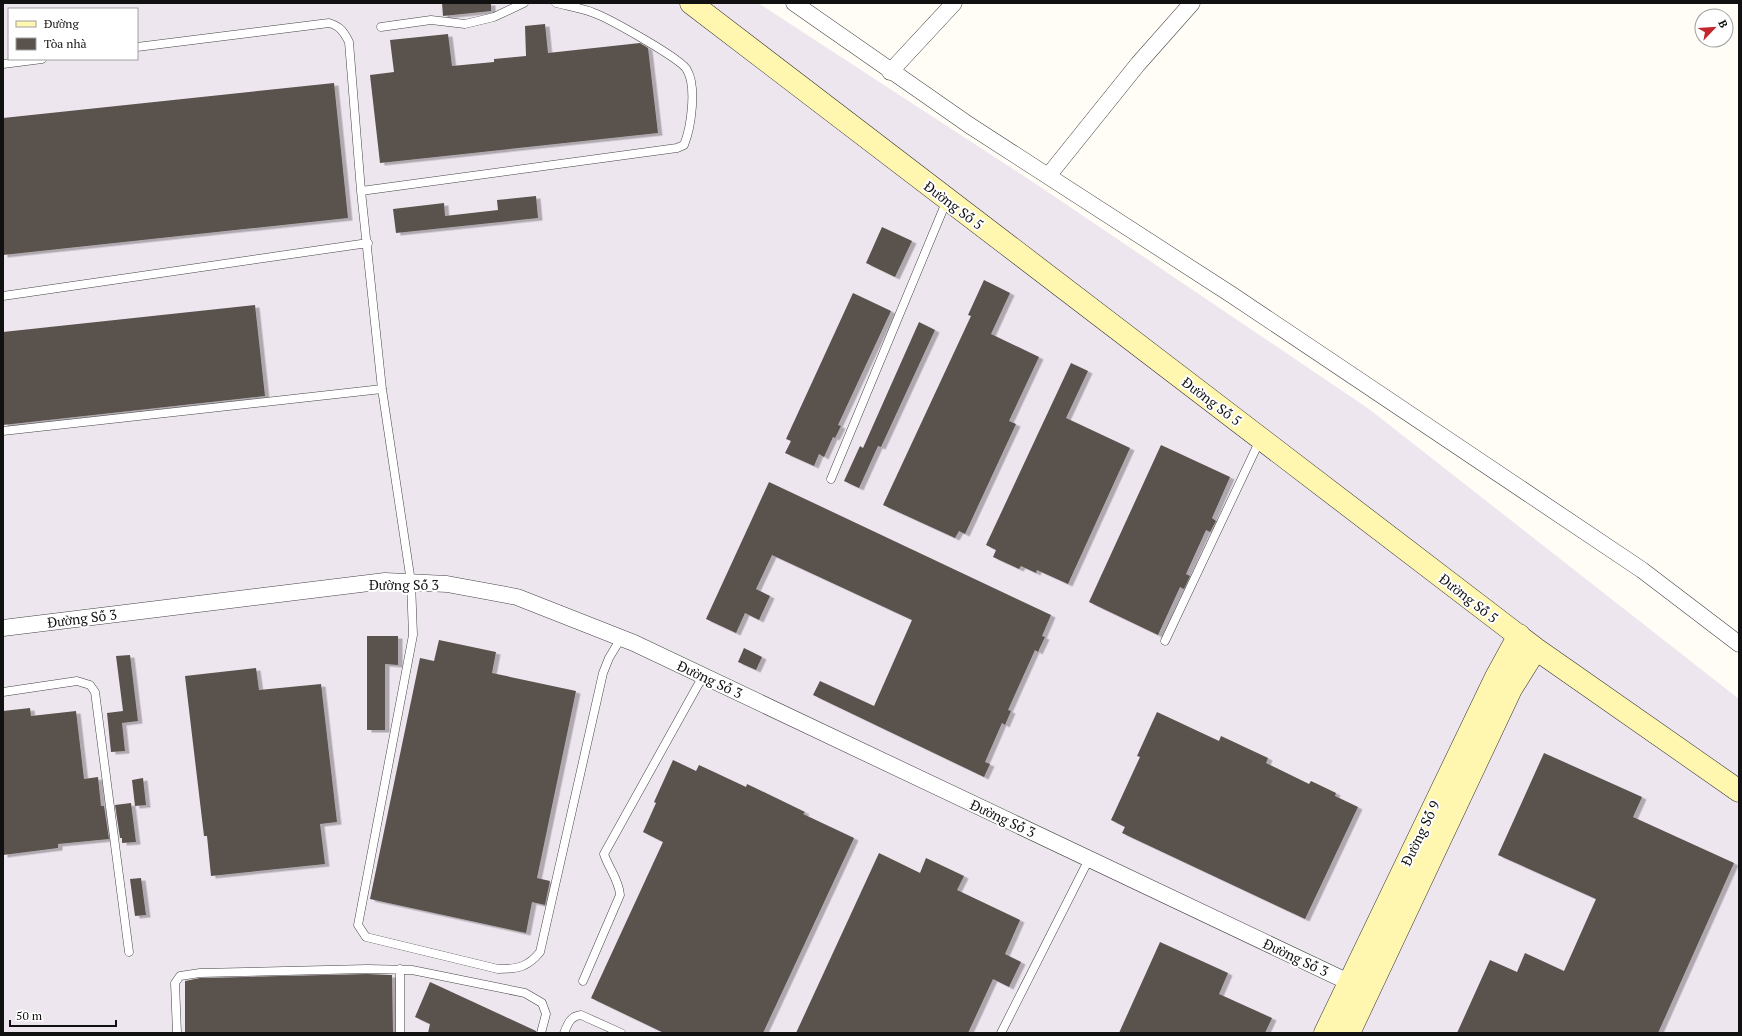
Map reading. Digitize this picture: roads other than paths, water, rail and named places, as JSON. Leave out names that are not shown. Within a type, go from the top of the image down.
[{"type":"street","name":"Đường Số 5","points":[[691,3],[1536,649],[1739,791]]},
{"type":"street","points":[[794,3],[890,72],[1232,295],[1636,565],[1738,641]]},
{"type":"street","points":[[890,72],[954,3]]},
{"type":"street","points":[[1048,176],[1138,64],[1192,3]]},
{"type":"street","name":"Đường Số 3","points":[[3,628],[385,581],[447,584],[517,597],[622,638],[1368,992]]},
{"type":"street","name":"Đường Số 9","points":[[1325,1033],[1348,982],[1496,677],[1519,636]]},
{"type":"street","name":"Đường Số 9","points":[[1349,1033],[1511,689],[1536,649]]},
{"type":"lane","points":[[381,26],[431,20],[465,24],[494,17],[524,3]]},
{"type":"lane","points":[[361,191],[677,148],[684,145],[692,104],[692,85],[687,70],[671,55],[595,13],[556,3]]},
{"type":"lane","points":[[138,47],[330,23],[338,26],[344,32],[348,42],[361,191],[368,243],[382,389],[411,582],[413,635],[358,925],[366,937],[498,969],[511,969],[524,966],[533,961],[540,952],[603,673],[609,658],[622,638]]},
{"type":"lane","points":[[3,64],[34,60]]},
{"type":"lane","points":[[831,479],[947,200]]},
{"type":"lane","points":[[3,296],[368,243]]},
{"type":"lane","points":[[3,431],[382,389]]},
{"type":"lane","points":[[1165,641],[1261,438]]},
{"type":"lane","points":[[583,981],[620,895],[619,885],[604,854],[703,676]]},
{"type":"lane","points":[[3,692],[77,681],[90,684],[95,692],[129,952]]},
{"type":"lane","points":[[1001,1033],[1089,859]]},
{"type":"lane","points":[[400,969],[400,1033]]},
{"type":"lane","points":[[177,1033],[175,983],[180,976],[200,973],[400,969],[412,970],[525,993],[542,1003],[546,1014],[541,1033]]},
{"type":"lane","points":[[564,1033],[571,1019],[575,1015],[581,1015],[621,1033]]}]
